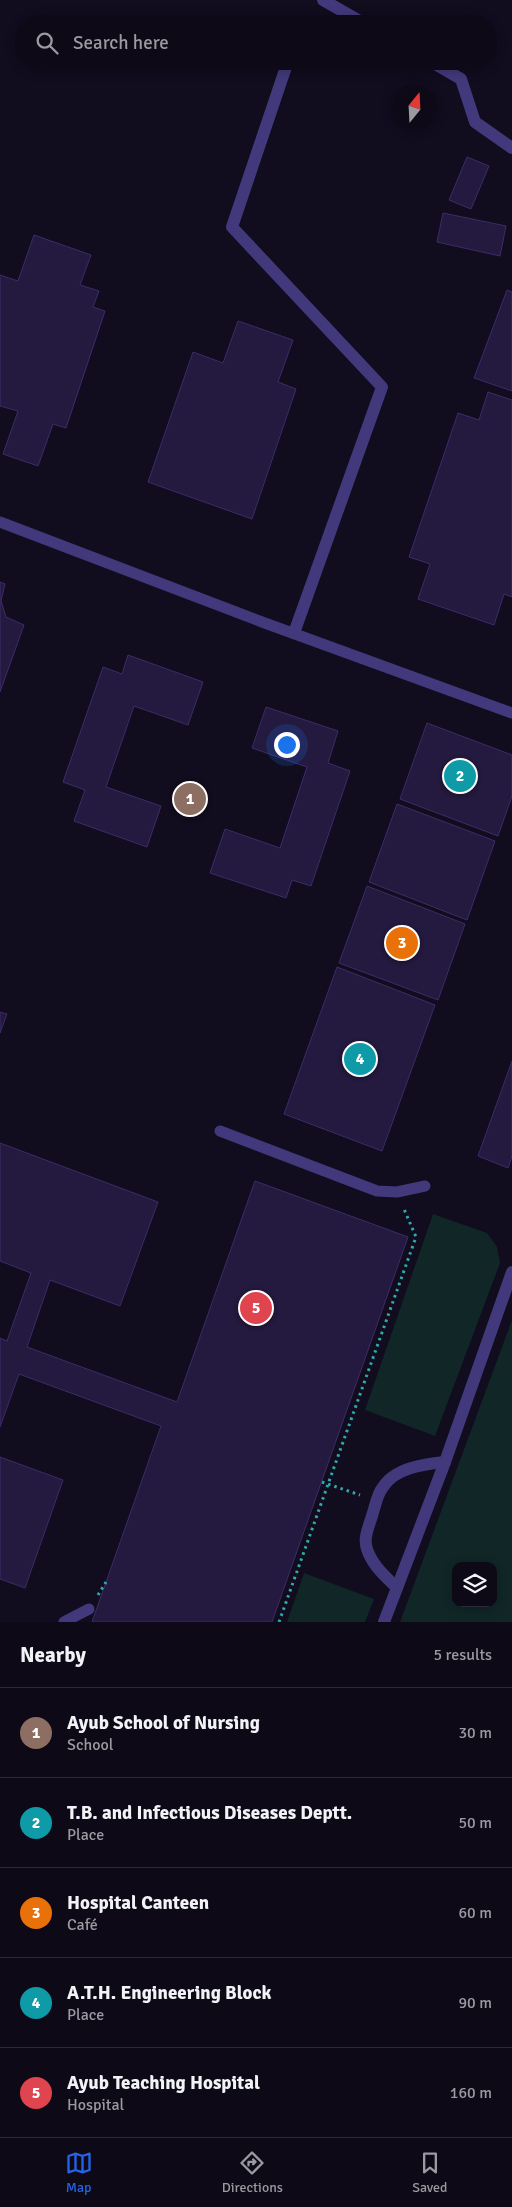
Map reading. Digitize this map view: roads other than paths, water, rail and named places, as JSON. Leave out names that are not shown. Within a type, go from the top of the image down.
[{"type":"street","points":[[323,0],[349,15]]},
{"type":"street","points":[[285,70],[232,227],[382,387],[294,634]]},
{"type":"street","points":[[446,70],[461,79],[475,122],[512,148]]},
{"type":"street","points":[[384,1622],[445,1462],[512,1272]]},
{"type":"street","points":[[397,1588],[375,1566],[366,1548],[366,1534],[382,1487],[395,1475],[426,1464],[445,1462]]},
{"type":"lane","points":[[0,522],[294,634],[512,712]]},
{"type":"lane","points":[[220,1132],[377,1191],[397,1192],[425,1186]]},
{"type":"lane","points":[[64,1622],[89,1609]]},
{"type":"place","name":"T.B. and Infectious Diseases Deptt.","points":[[460,776]]},
{"type":"place","name":"Ayub School of Nursing","points":[[190,799]]},
{"type":"place","name":"Hospital Canteen","points":[[402,943]]},
{"type":"place","name":"A.T.H. Engineering Block","points":[[360,1059]]},
{"type":"place","name":"Ayub Teaching Hospital","points":[[256,1308]]}]
